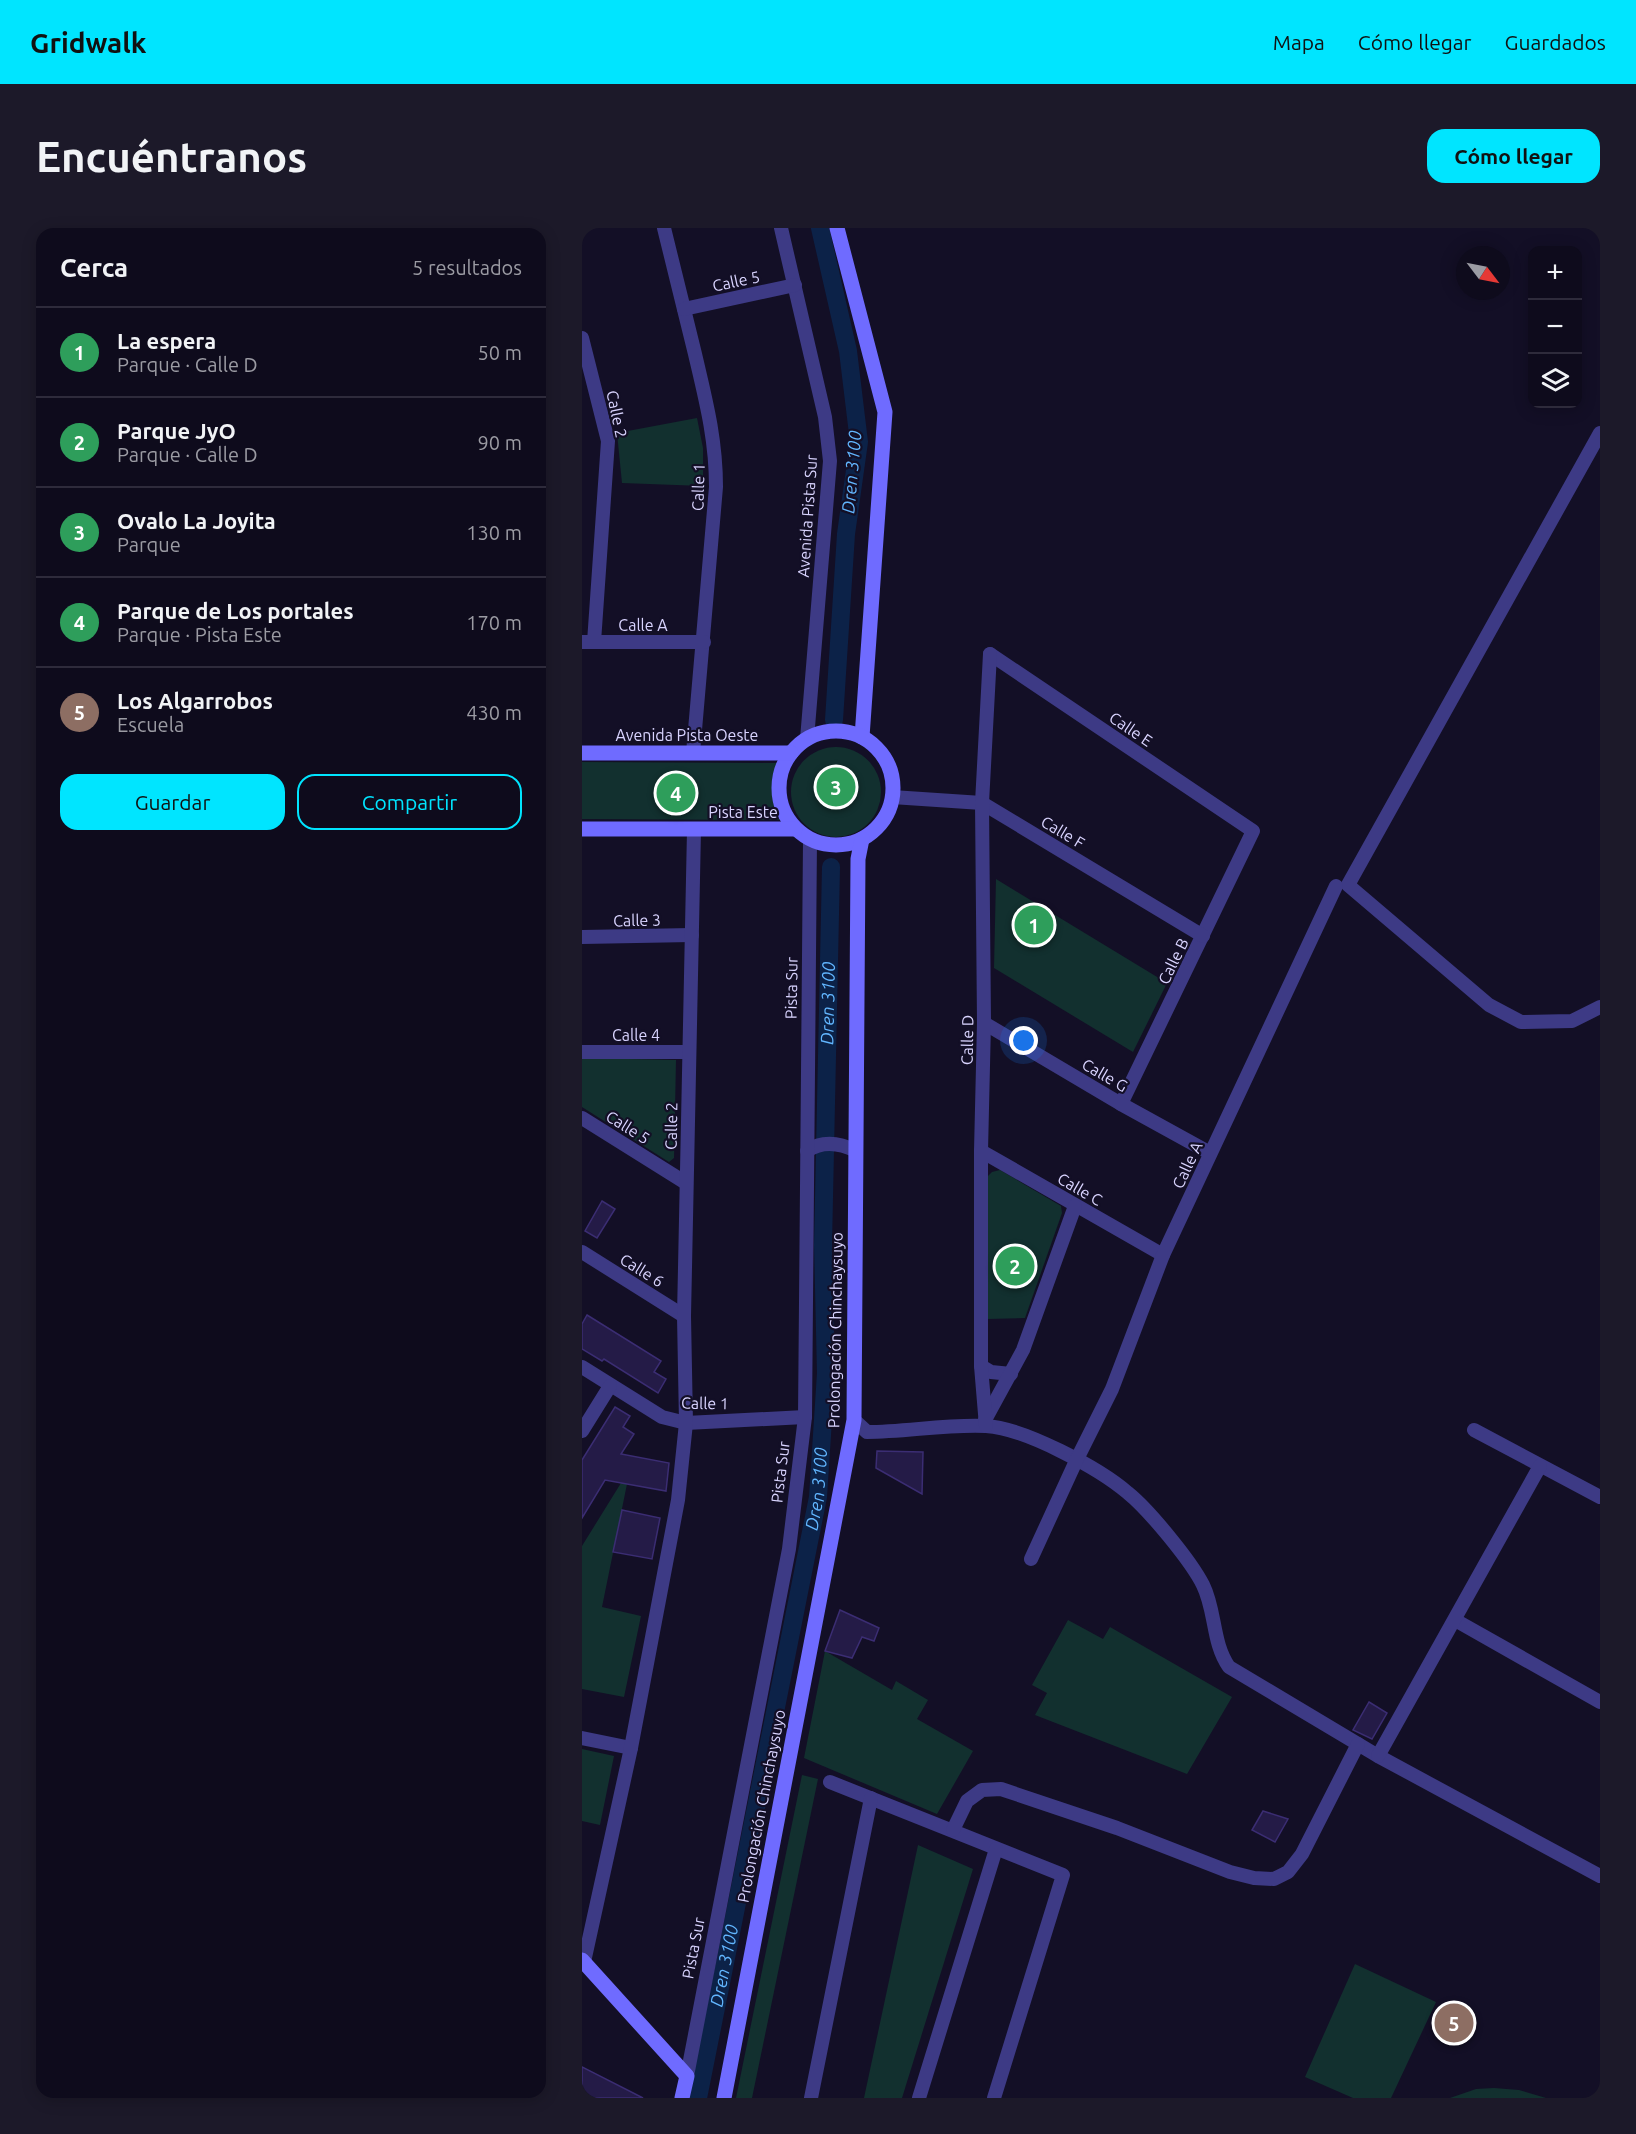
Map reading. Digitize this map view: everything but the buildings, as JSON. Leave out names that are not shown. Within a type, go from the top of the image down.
[{"type":"street","name":"Calle 1","points":[[664,228],[714,441],[716,462],[704,642],[693,753]]},
{"type":"street","name":"Avenida Pista Sur","points":[[781,228],[825,417],[830,461],[807,739]]},
{"type":"street","points":[[837,228],[885,412],[862,737]]},
{"type":"street","name":"Calle 5","points":[[684,309],[795,285]]},
{"type":"street","name":"Calle 2","points":[[582,338],[608,441],[588,642]]},
{"type":"street","points":[[1600,433],[1348,885],[1489,1005],[1521,1022],[1572,1021],[1600,1007]]},
{"type":"street","name":"Calle A","points":[[588,642],[704,642]]},
{"type":"street","name":"Calle D","points":[[986,1423],[981,1366],[981,1151],[984,1023],[982,803],[990,654]]},
{"type":"street","name":"Calle E","points":[[990,654],[1253,831]]},
{"type":"street","points":[[825,732],[844,732],[862,737],[877,748],[887,763],[892,779],[892,797],[887,814],[876,829],[862,839],[845,845],[827,845],[810,840],[795,829],[786,816],[780,800],[779,783],[783,767],[791,753],[807,739],[825,732]]},
{"type":"street","name":"Avenida Pista Oeste","points":[[582,753],[791,753]]},
{"type":"street","name":"Calle F","points":[[892,797],[982,803],[1203,936]]},
{"type":"street","name":"Pista Este","points":[[582,829],[795,829]]},
{"type":"street","name":"Calle 2","points":[[583,1961],[631,1748],[678,1500],[686,1423],[684,1316],[694,830]]},
{"type":"street","name":"Calle B","points":[[1121,1104],[1253,831]]},
{"type":"street","name":"Prolongación Chinchaysuyo","points":[[724,2098],[854,1420],[851,1149],[858,860],[862,839]]},
{"type":"street","name":"Pista Sur","points":[[682,2098],[789,1549],[805,1417],[811,1148],[810,840]]},
{"type":"street","name":"Calle A","points":[[1031,1559],[1112,1389],[1163,1255],[1336,886]]},
{"type":"street","name":"Calle 3","points":[[582,937],[692,935]]},
{"type":"street","name":"Calle G","points":[[984,1023],[1210,1154]]},
{"type":"street","name":"Calle 4","points":[[582,1052],[689,1052]]},
{"type":"street","name":"Calle 5","points":[[582,1118],[686,1183]]},
{"type":"street","points":[[811,1148],[825,1143],[851,1149]]},
{"type":"street","name":"Calle C","points":[[981,1151],[1163,1255]]},
{"type":"street","points":[[986,1423],[1023,1350],[1075,1206]]},
{"type":"street","name":"Calle 6","points":[[582,1252],[684,1316]]},
{"type":"street","points":[[981,1366],[991,1372],[1011,1374]]},
{"type":"street","name":"Calle 1","points":[[582,1367],[662,1417],[686,1423],[805,1417]]},
{"type":"street","points":[[582,1431],[610,1386]]},
{"type":"street","points":[[854,1420],[867,1432],[986,1423],[1024,1433],[1100,1473],[1129,1494],[1188,1562],[1203,1584],[1211,1606],[1220,1654],[1228,1667],[1378,1756],[1600,1876]]},
{"type":"street","points":[[1473,1430],[1600,1497]]},
{"type":"street","points":[[1378,1756],[1540,1466]]},
{"type":"street","points":[[1455,1620],[1600,1702]]},
{"type":"street","points":[[582,1738],[631,1748]]},
{"type":"street","points":[[953,1830],[967,1801],[982,1790],[1001,1789],[1117,1828],[1230,1872],[1254,1878],[1274,1879],[1288,1872],[1302,1854],[1358,1744]]},
{"type":"street","points":[[830,1782],[1063,1875],[994,2098]]},
{"type":"street","points":[[812,2098],[871,1798]]},
{"type":"street","points":[[919,2098],[996,1849]]},
{"type":"street","points":[[583,1961],[687,2076]]},
{"type":"green space","points":[[697,418],[703,448],[703,486],[622,483],[617,433]]},
{"type":"green space","points":[[836,747],[853,750],[868,760],[878,775],[881,792],[878,809],[868,824],[853,834],[836,837],[819,834],[804,824],[794,809],[791,792],[794,775],[804,760],[819,750]]},
{"type":"green space","points":[[582,762],[777,763],[772,792],[779,820],[582,819]]},
{"type":"green space","points":[[996,879],[1167,983],[1133,1052],[994,968]]},
{"type":"green space","points":[[582,1058],[676,1060],[674,1158],[669,1162],[582,1107]]},
{"type":"green space","points":[[1000,1170],[1061,1206],[1062,1213],[1025,1318],[987,1319],[987,1177],[992,1172]]},
{"type":"green space","points":[[621,1483],[627,1484],[602,1607],[641,1616],[624,1697],[582,1689],[582,1546]]},
{"type":"green space","points":[[1068,1620],[1103,1639],[1110,1627],[1232,1697],[1187,1774],[1035,1715],[1047,1693],[1032,1685]]},
{"type":"green space","points":[[825,1651],[892,1690],[896,1681],[928,1700],[917,1719],[973,1751],[937,1814],[804,1758]]},
{"type":"green space","points":[[582,1749],[614,1756],[600,1825],[582,1821]]},
{"type":"green space","points":[[802,1775],[818,1779],[752,2098],[736,2098]]},
{"type":"green space","points":[[918,1845],[973,1869],[902,2098],[864,2098]]},
{"type":"green space","points":[[1355,1964],[1436,2002],[1391,2098],[1353,2098],[1305,2077]]},
{"type":"green space","points":[[1476,2089],[1519,2090],[1546,2098],[1450,2098]]},
{"type":"waterway","name":"Dren 3100","points":[[820,228],[848,351],[859,442],[846,534],[834,720]]},
{"type":"waterway","name":"Dren 3100","points":[[698,2098],[818,1497],[826,1373],[823,1245],[831,867]]},
{"type":"place","name":"Ovalo La Joyita","points":[[836,787]]},
{"type":"place","name":"Parque de Los portales","points":[[676,793]]},
{"type":"place","name":"La espera","points":[[1034,925]]},
{"type":"place","name":"Parque JyO","points":[[1015,1266]]},
{"type":"place","name":"Los Algarrobos","points":[[1454,2023]]}]
